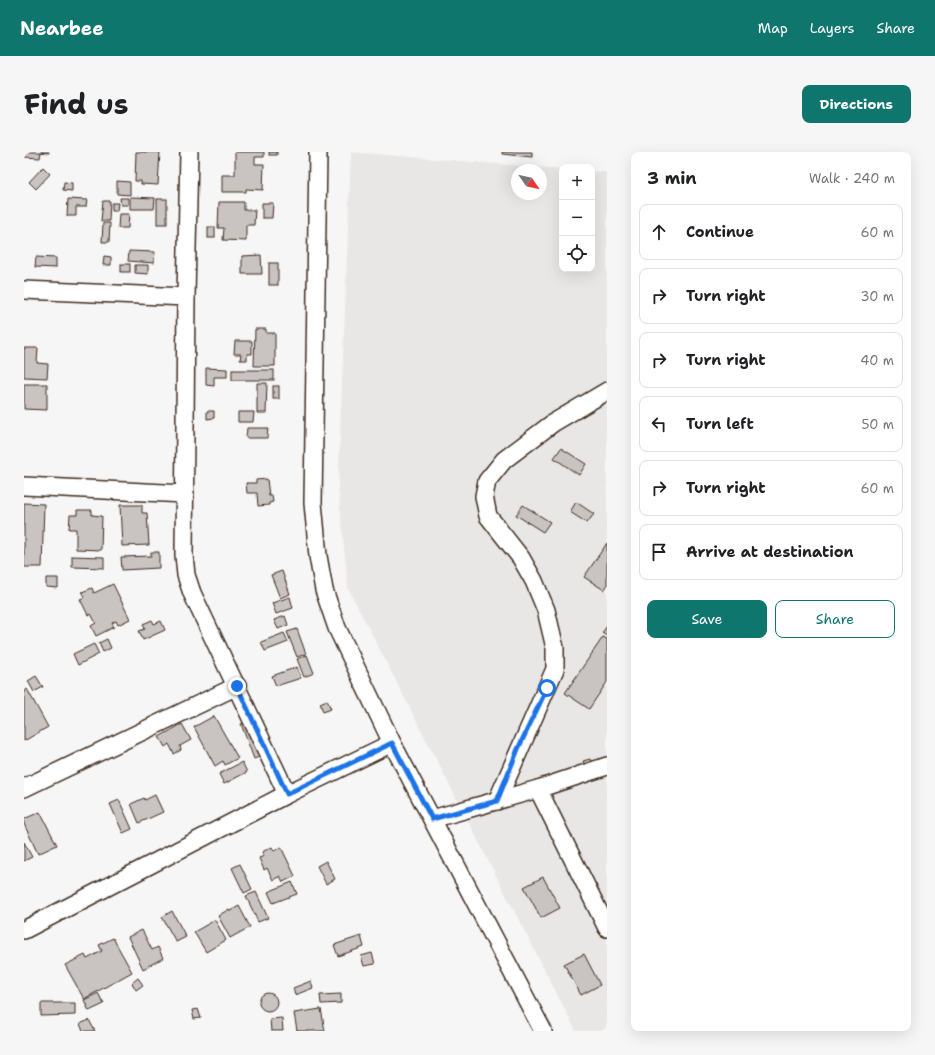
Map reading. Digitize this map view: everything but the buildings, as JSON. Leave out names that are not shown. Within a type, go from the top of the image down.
[{"type":"street","points":[[189,152],[186,297],[184,555],[186,575],[192,593],[287,794]]},
{"type":"street","points":[[318,152],[313,503],[318,556],[324,590],[337,628],[392,743],[543,1031]]},
{"type":"street","points":[[24,290],[186,297]]},
{"type":"street","points":[[497,801],[555,669],[554,648],[546,610],[534,580],[521,558],[488,516],[484,496],[487,481],[504,460],[553,423],[607,391]]},
{"type":"street","points":[[24,486],[185,494]]},
{"type":"street","points":[[24,788],[237,686]]},
{"type":"street","points":[[24,930],[287,794],[392,743]]},
{"type":"street","points":[[432,819],[538,789],[607,766]]},
{"type":"street","points":[[538,789],[607,928]]},
{"type":"shaded area","points":[[351,152],[511,165],[511,200],[547,200],[547,168],[559,169],[559,272],[595,272],[595,171],[607,172],[607,1031],[576,1031],[348,588],[338,487]]},
{"type":"route","points":[[237,686],[287,794],[392,743],[432,819],[497,801],[518,749],[547,688]]}]
